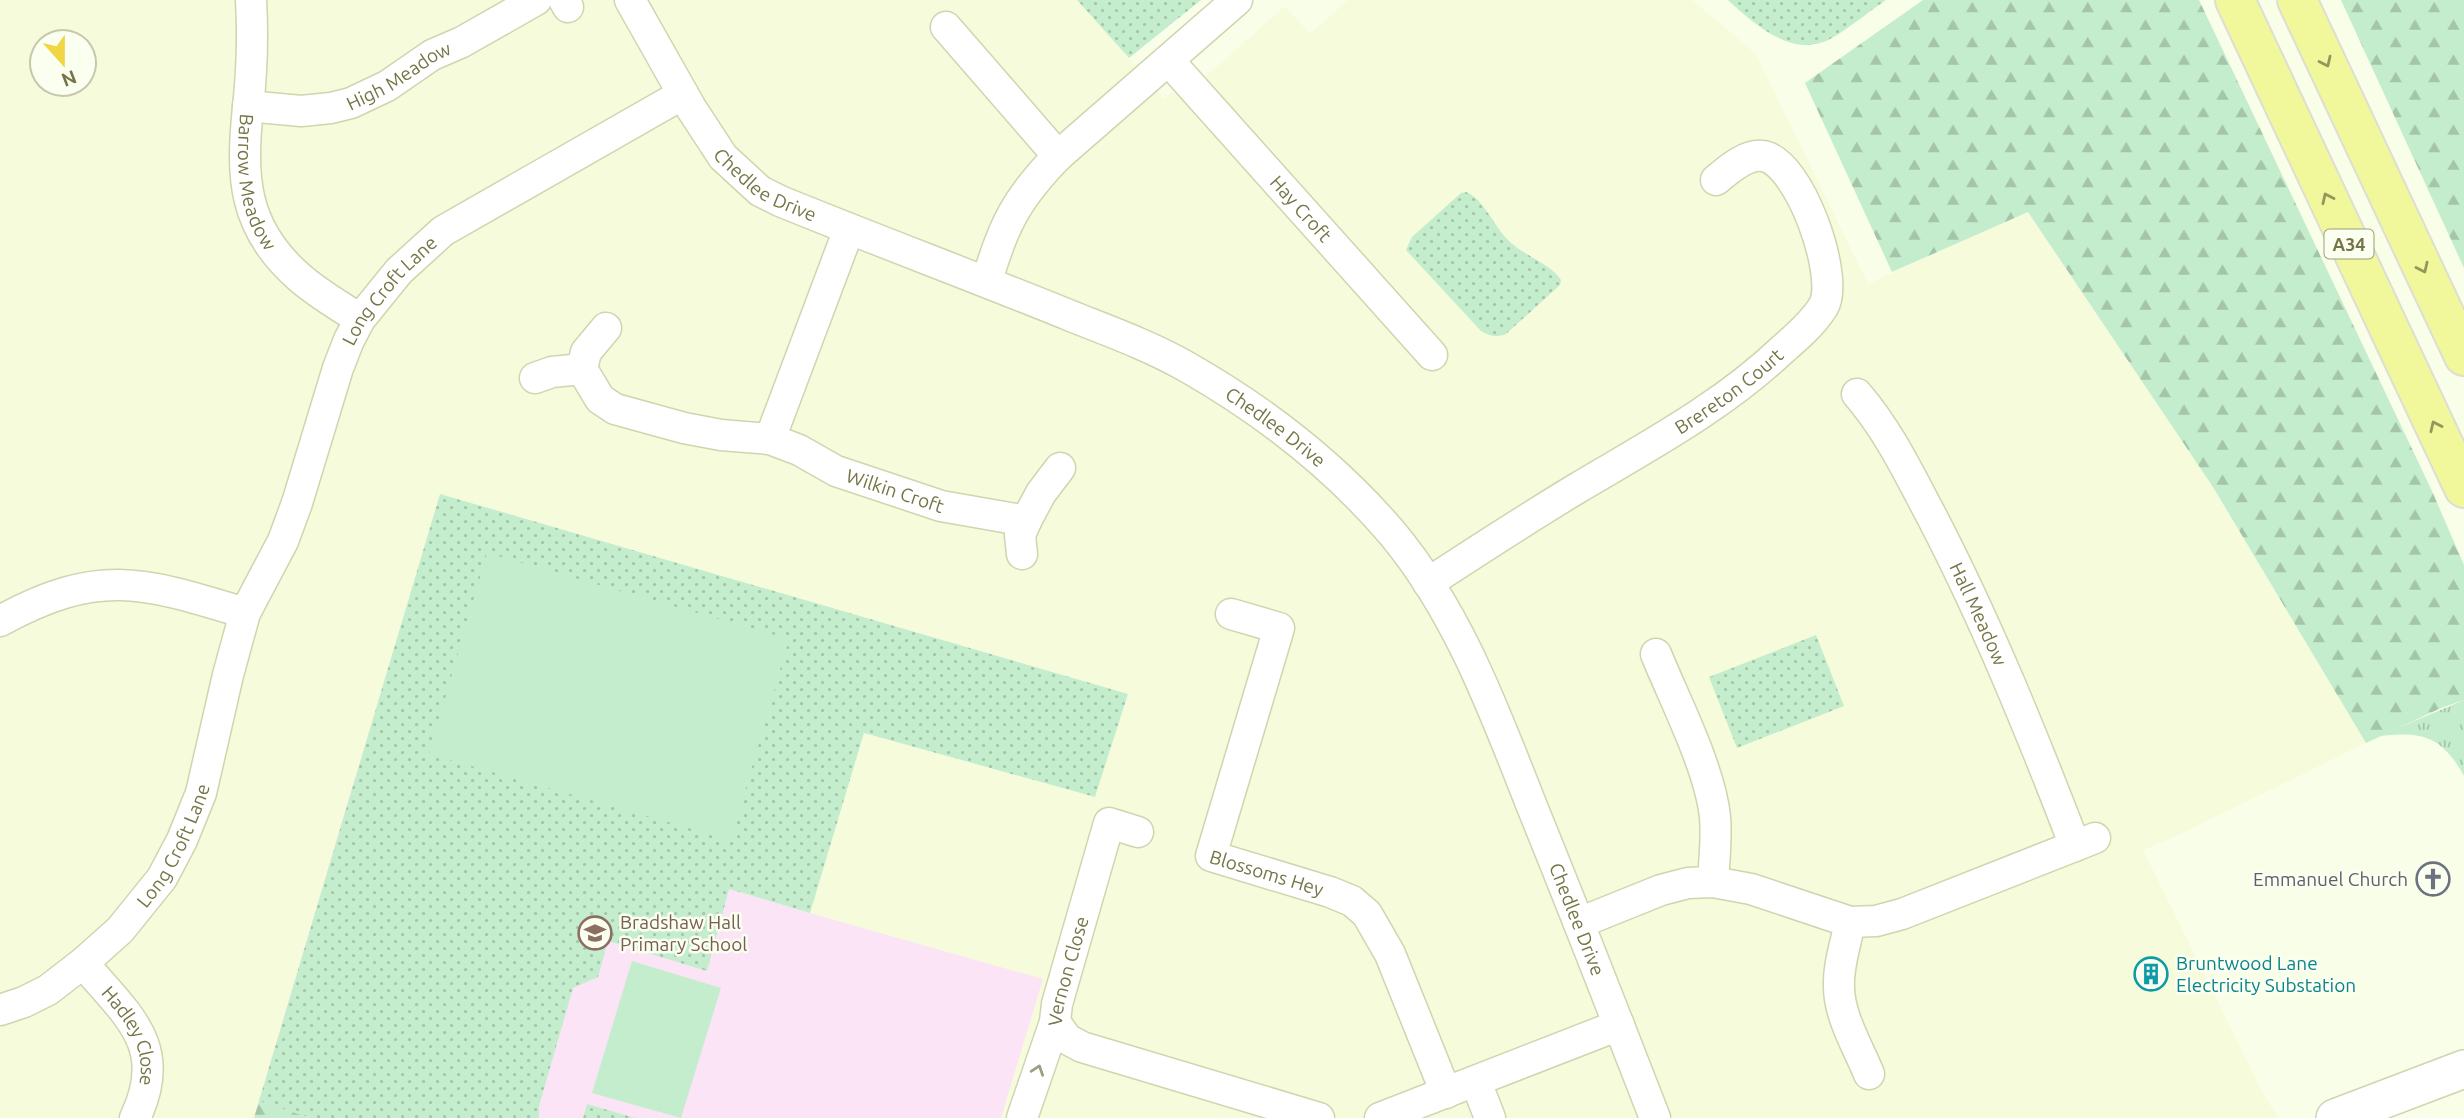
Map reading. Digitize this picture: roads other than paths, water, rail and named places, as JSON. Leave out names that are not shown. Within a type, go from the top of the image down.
[{"type":"highway","name":"A34","points":[[2235,0],[2464,488]]},
{"type":"highway","name":"A34","points":[[2297,0],[2464,356]]},
{"type":"street","name":"Barrow Meadow","points":[[251,0],[252,57],[244,145],[245,180],[253,211],[263,233],[284,262],[300,278],[360,319]]},
{"type":"street","name":"High Meadow","points":[[248,106],[301,111],[351,103],[387,86],[432,55],[536,0]]},
{"type":"street","name":"Chedlee Drive","points":[[630,0],[683,94],[723,157],[760,191],[1149,348],[1188,368],[1270,419],[1308,449],[1359,497],[1392,533],[1428,583],[1479,676],[1655,1118]]},
{"type":"street","points":[[987,281],[1010,216],[1021,197],[1058,156],[1237,0]]},
{"type":"street","points":[[946,27],[1058,156]]},
{"type":"street","name":"Hay Croft","points":[[1169,61],[1432,355]]},
{"type":"street","name":"Long Croft Lane","points":[[0,1010],[24,1002],[48,989],[83,964],[120,930],[162,878],[182,840],[201,793],[245,613],[283,541],[298,503],[338,368],[360,319],[399,271],[443,231],[683,94]]},
{"type":"street","name":"Brereton Court","points":[[1428,583],[1709,408],[1773,359],[1821,310],[1828,299],[1829,285],[1809,208],[1778,162],[1763,155],[1749,158],[1716,180]]},
{"type":"street","points":[[770,439],[849,229]]},
{"type":"street","points":[[535,378],[552,372],[582,369],[586,352],[606,328]]},
{"type":"street","name":"Wilkin Croft","points":[[582,369],[600,399],[615,409],[653,422],[721,435],[770,439],[799,450],[836,471],[941,506],[1026,521]]},
{"type":"street","name":"Hall Meadow","points":[[1579,923],[1661,890],[1688,883],[1713,882],[1751,889],[1850,922],[1876,921],[1902,914],[2085,842],[1965,583],[1892,441],[1857,394]]},
{"type":"street","points":[[1022,554],[1020,535],[1026,521],[1041,493],[1060,468]]},
{"type":"street","points":[[0,621],[53,596],[98,585],[125,584],[149,587],[245,613]]},
{"type":"street","name":"Blossoms Hey","points":[[1231,614],[1279,628],[1211,856],[1330,892],[1352,901],[1367,914],[1390,954],[1446,1093]]},
{"type":"street","points":[[1656,654],[1710,792],[1715,841],[1713,882]]},
{"type":"street","name":"Vernon Close","points":[[1022,1118],[1055,1021],[1060,992],[1111,814],[1138,832]]},
{"type":"street","points":[[1850,922],[1839,975],[1839,990],[1844,1012],[1868,1074]]},
{"type":"street","name":"Hadley Close","points":[[83,964],[136,1027],[146,1048],[148,1080],[135,1118]]},
{"type":"street","points":[[1055,1021],[1068,1039],[1082,1046],[1319,1118]]},
{"type":"street","points":[[1380,1118],[1619,1025]]},
{"type":"street","points":[[2334,1118],[2464,1069]]},
{"type":"street","points":[[1476,1082],[1490,1118]]},
{"type":"place","name":"Emmanuel Church","points":[[2433,879]]},
{"type":"place","name":"Bradshaw Hall Primary School","points":[[595,933]]},
{"type":"place","name":"Bruntwood Lane Electricity Substation","points":[[2151,974]]}]
